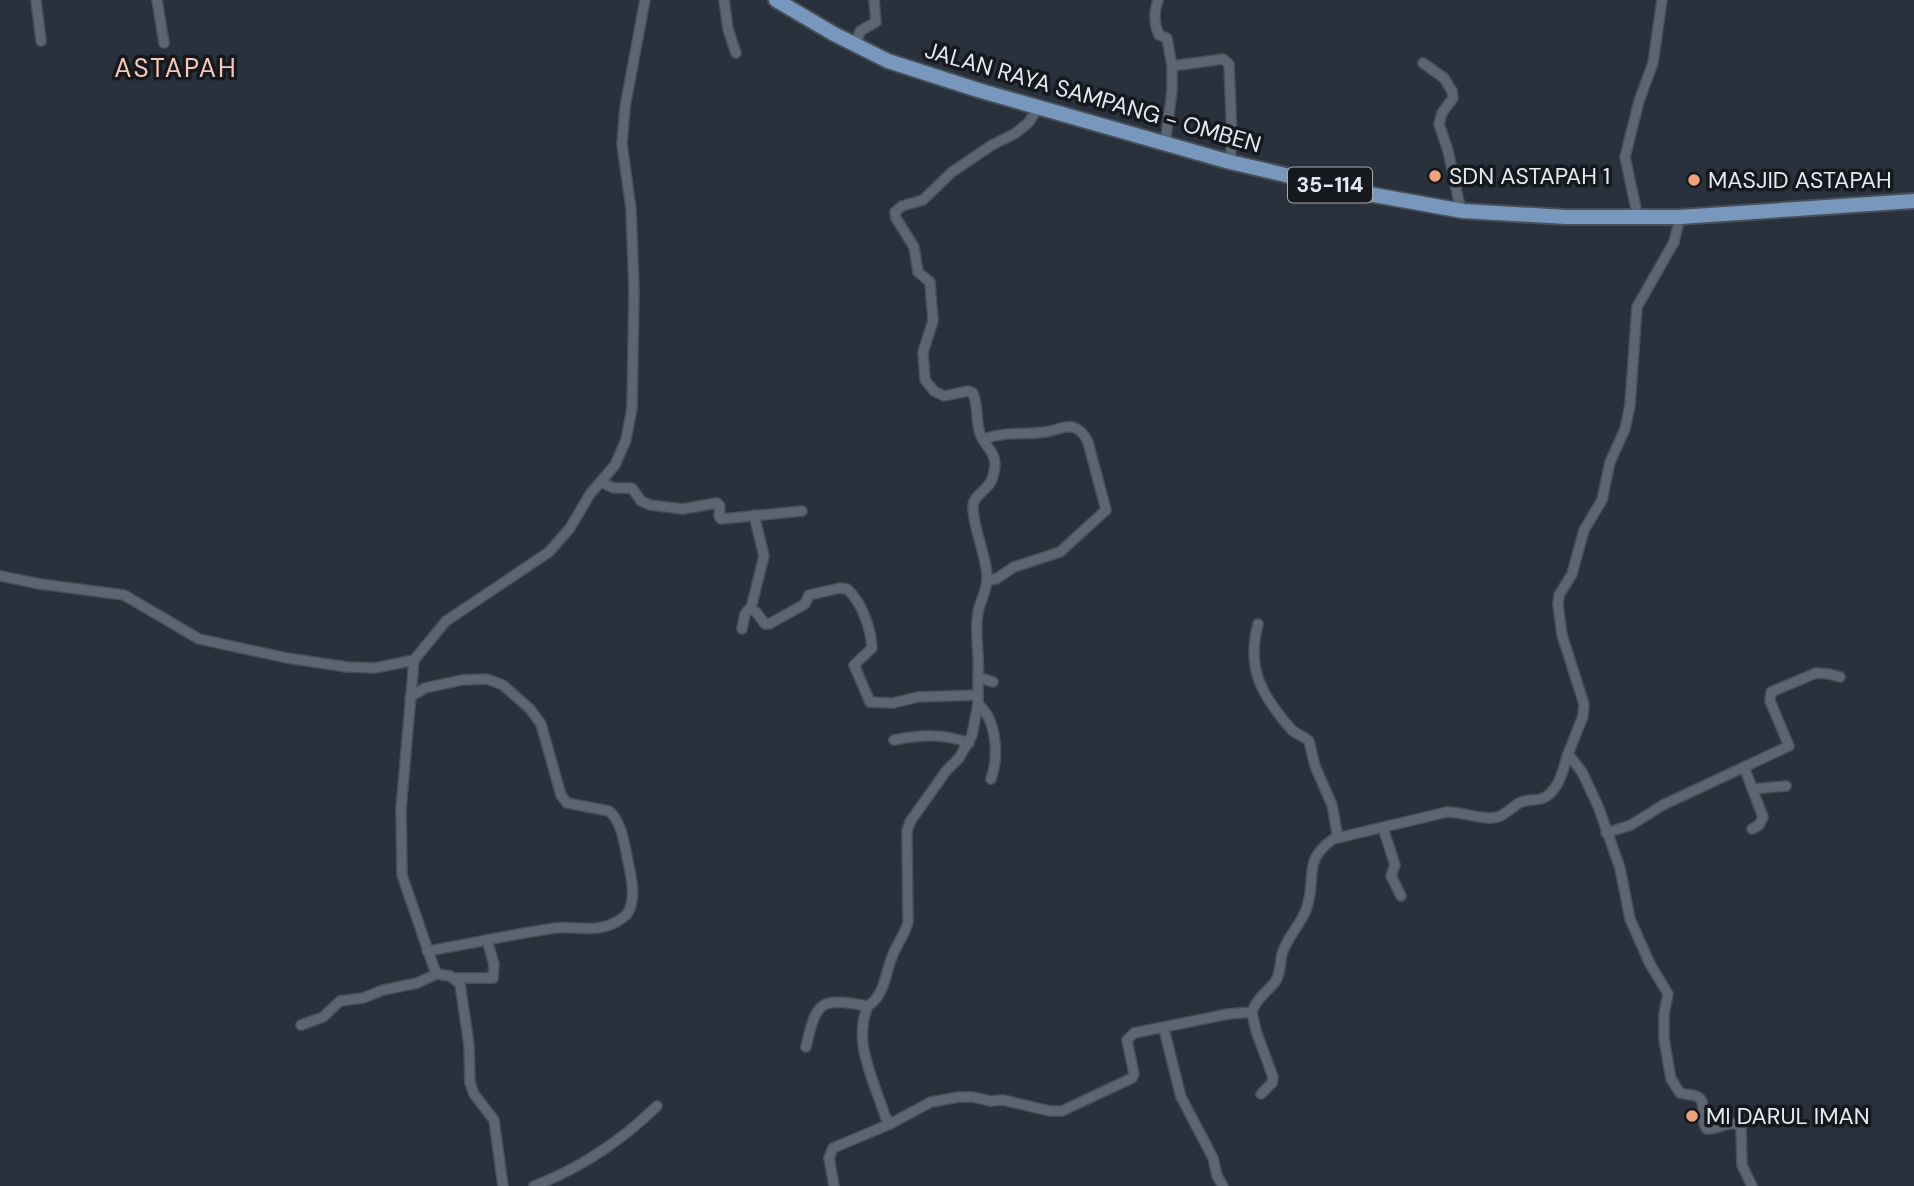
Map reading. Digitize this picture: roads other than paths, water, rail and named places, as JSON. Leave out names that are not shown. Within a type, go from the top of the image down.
[{"type":"main road","name":"JALAN RAYA SAMPANG - OMBEN","points":[[776,0],[856,45],[905,67],[1038,108],[1230,162],[1363,193],[1461,211],[1638,218],[1914,201]]},
{"type":"street","points":[[36,0],[41,41]]},
{"type":"street","points":[[157,0],[164,43]]},
{"type":"street","points":[[437,974],[427,951],[400,864],[401,809],[414,660],[446,621],[549,552],[570,528],[590,494],[619,457],[628,433],[632,408],[632,233],[622,144],[625,107],[645,0]]},
{"type":"street","points":[[724,0],[728,29],[736,53]]},
{"type":"street","points":[[856,45],[860,31],[876,22],[874,0]]},
{"type":"street","points":[[1158,0],[1155,10],[1156,29],[1159,35],[1167,38],[1172,66],[1172,91],[1165,144]]},
{"type":"street","points":[[1638,218],[1625,157],[1632,125],[1653,63],[1662,0]]},
{"type":"street","points":[[1172,66],[1223,59],[1228,61],[1232,139],[1230,162]]},
{"type":"street","points":[[1423,63],[1444,78],[1452,91],[1452,100],[1442,113],[1439,124],[1448,151],[1461,211]]},
{"type":"street","points":[[890,1124],[864,1055],[862,1023],[868,1006],[880,992],[891,957],[906,929],[909,906],[906,836],[908,827],[969,743],[972,735],[978,699],[977,614],[987,580],[972,508],[975,498],[989,486],[994,474],[992,451],[979,433],[974,393],[968,391],[944,396],[934,391],[925,380],[923,352],[933,321],[930,282],[918,272],[914,247],[895,212],[902,206],[923,200],[952,172],[992,145],[1016,133],[1029,122],[1038,108]]},
{"type":"street","points":[[1261,1094],[1272,1083],[1273,1077],[1252,1012],[1257,999],[1276,981],[1280,972],[1281,954],[1289,935],[1306,911],[1311,891],[1313,859],[1325,845],[1338,838],[1447,812],[1462,812],[1490,819],[1499,817],[1523,801],[1542,799],[1550,793],[1561,777],[1583,716],[1584,704],[1562,635],[1559,595],[1578,556],[1584,530],[1602,500],[1610,462],[1625,429],[1630,405],[1637,307],[1674,242],[1680,217]]},
{"type":"street","points":[[984,439],[1005,433],[1048,432],[1067,426],[1079,430],[1086,436],[1106,510],[1060,552],[1014,567],[996,579],[987,580]]},
{"type":"street","points":[[601,482],[613,488],[632,488],[641,501],[650,505],[683,509],[715,502],[720,506],[721,519],[802,511]]},
{"type":"street","points":[[742,628],[745,614],[751,608],[764,560],[754,515]]},
{"type":"street","points":[[0,576],[124,595],[199,639],[287,658],[347,667],[375,668],[414,660]]},
{"type":"street","points":[[751,608],[767,625],[805,604],[809,595],[847,589],[869,629],[871,649],[854,665],[870,702],[893,703],[918,697],[978,699]]},
{"type":"street","points":[[1258,624],[1254,644],[1256,676],[1260,687],[1292,730],[1308,741],[1315,766],[1332,805],[1338,838]]},
{"type":"street","points":[[1606,833],[1631,825],[1663,805],[1789,746],[1770,701],[1771,692],[1816,673],[1840,677]]},
{"type":"street","points":[[978,677],[993,682]]},
{"type":"street","points":[[410,697],[425,688],[462,680],[487,680],[503,685],[530,709],[541,724],[561,795],[567,803],[611,812],[622,835],[632,884],[631,906],[626,914],[606,927],[559,928],[427,951]]},
{"type":"street","points":[[978,699],[987,713],[992,730],[995,758],[991,779]]},
{"type":"street","points":[[894,740],[938,735],[969,743]]},
{"type":"street","points":[[1569,754],[1590,786],[1620,868],[1630,919],[1650,964],[1668,994],[1663,1027],[1671,1079],[1680,1093],[1701,1100],[1702,1119],[1707,1129],[1729,1123],[1741,1127],[1742,1165],[1752,1186]]},
{"type":"street","points":[[1744,767],[1763,817],[1759,825],[1752,829]]},
{"type":"street","points":[[1754,789],[1786,786]]},
{"type":"street","points":[[1384,828],[1395,865],[1391,876],[1401,896]]},
{"type":"street","points":[[301,1025],[323,1017],[340,1001],[417,984],[437,974],[456,978],[492,978],[494,964],[487,940]]},
{"type":"street","points":[[456,978],[463,996],[470,1083],[474,1094],[494,1119],[503,1186]]},
{"type":"street","points":[[806,1047],[813,1016],[820,1007],[836,1002],[868,1006]]},
{"type":"street","points":[[834,1186],[830,1158],[833,1148],[890,1124],[931,1102],[973,1097],[1062,1111],[1134,1076],[1128,1038],[1138,1032],[1164,1029],[1228,1014],[1252,1012]]},
{"type":"street","points":[[1164,1029],[1181,1097],[1213,1158],[1217,1176],[1223,1186]]},
{"type":"street","points":[[534,1186],[566,1172],[617,1143],[657,1106]]},
{"type":"place","name":"SDN ASTAPAH 1","points":[[1435,176]]},
{"type":"place","name":"MASJID ASTAPAH","points":[[1694,180]]},
{"type":"place","name":"MI DARUL IMAN","points":[[1692,1116]]},
{"type":"district","name":"ASTAPAH","points":[[176,68]]}]
